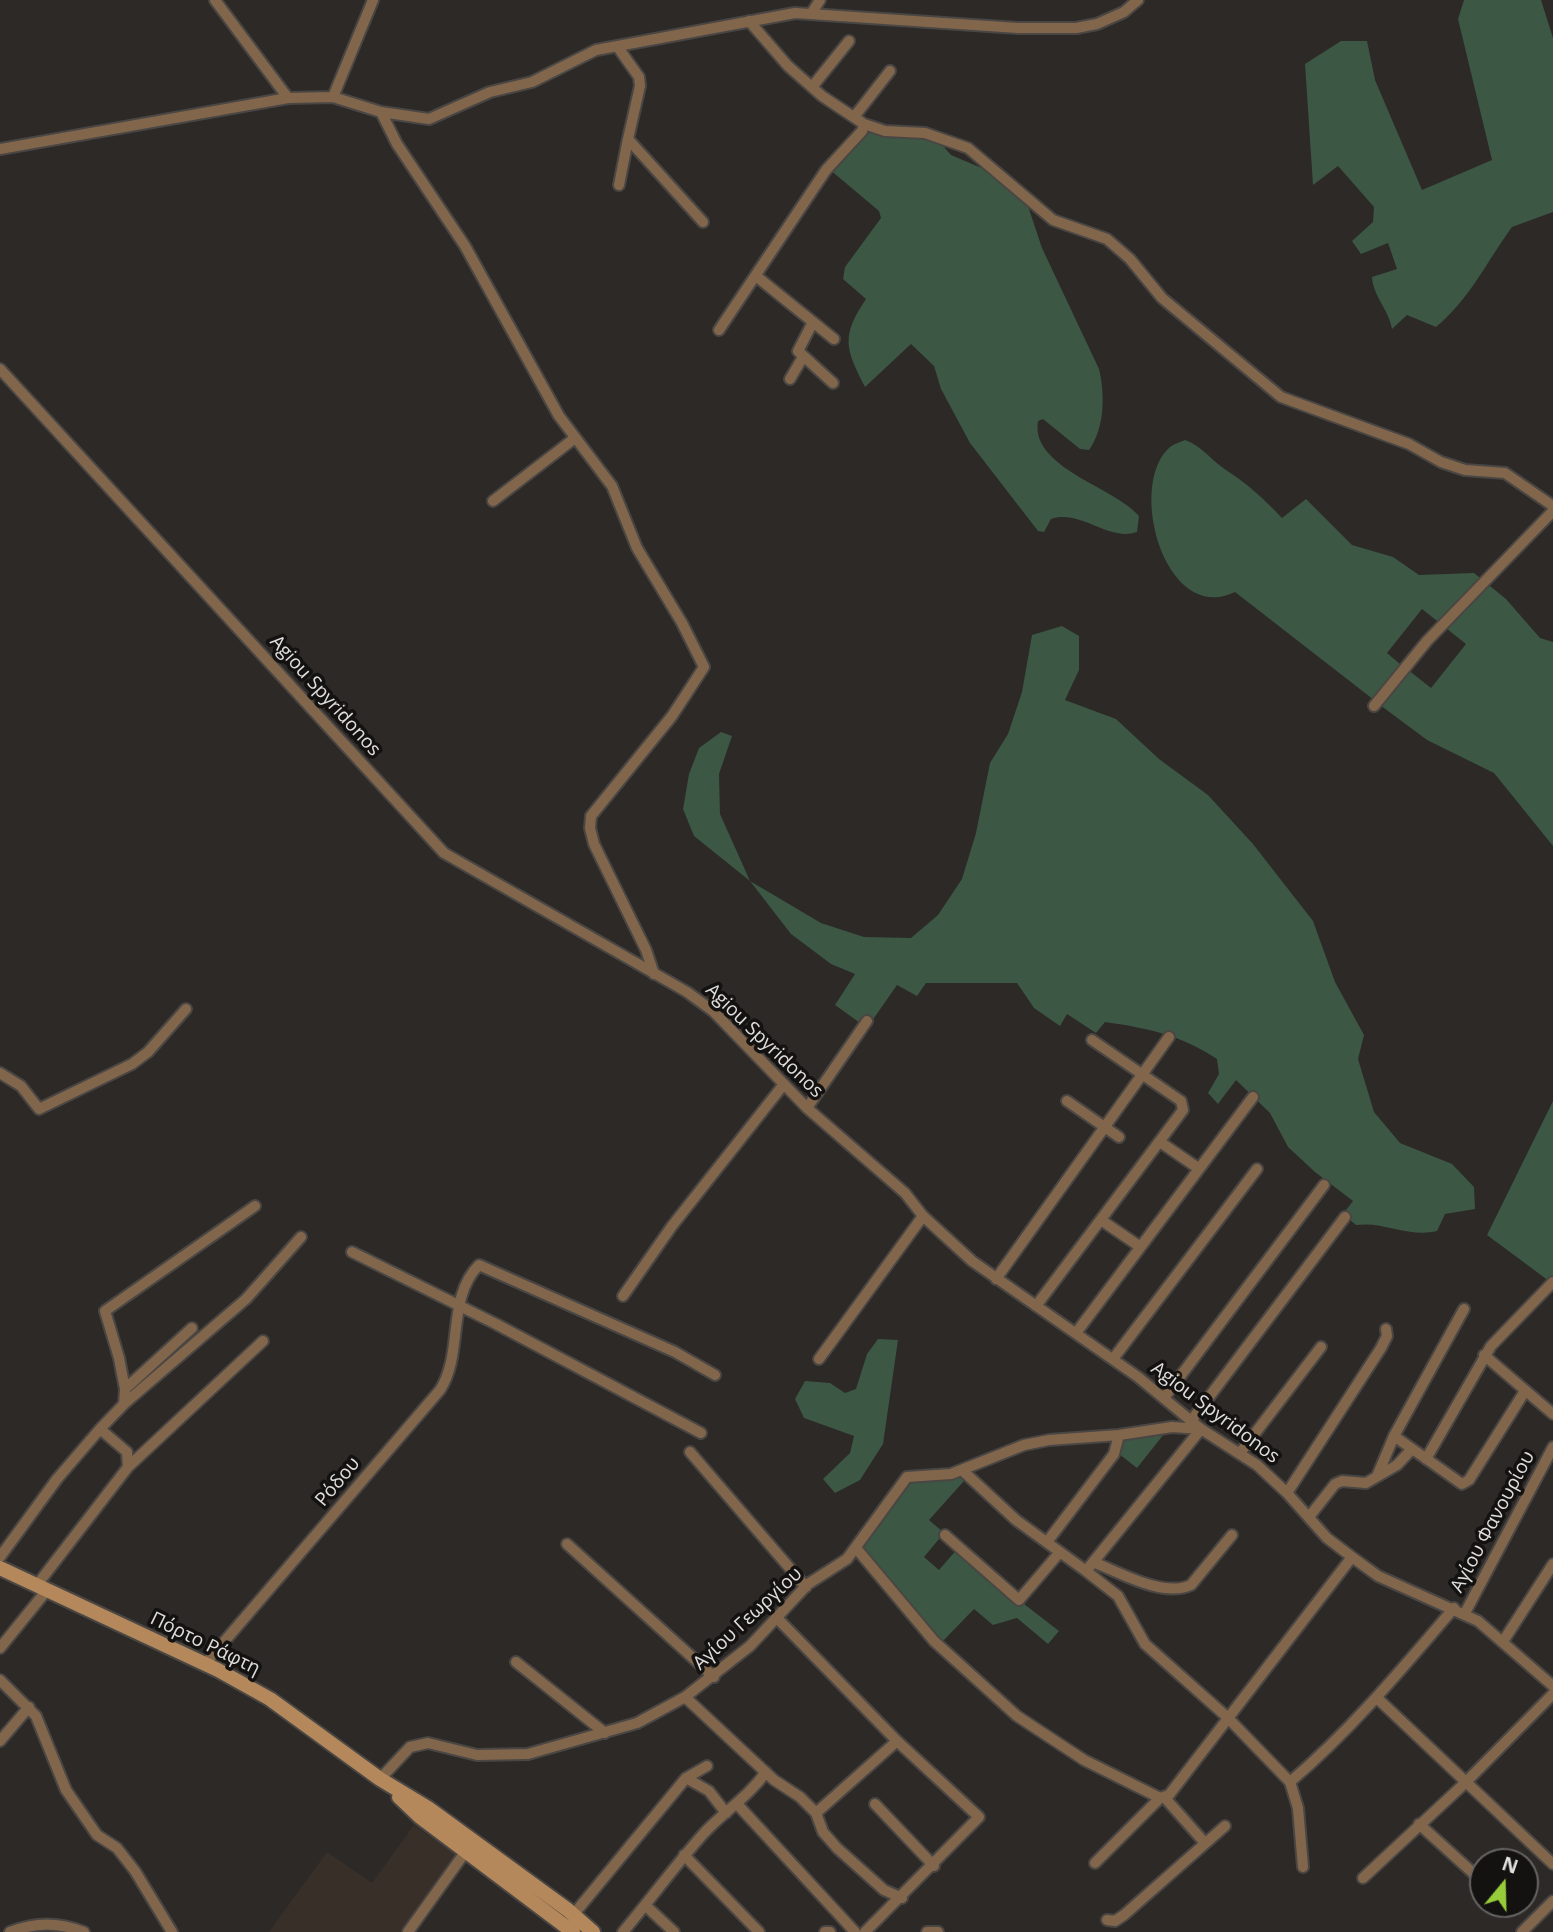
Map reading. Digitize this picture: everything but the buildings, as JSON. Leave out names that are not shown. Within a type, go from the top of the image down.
[{"type":"main road","name":"Πόρτο Ράφτη","points":[[0,1568],[205,1664],[287,1710],[380,1779],[428,1808],[573,1914],[593,1932]]},
{"type":"main road","name":"Πόρτο Ράφτη","points":[[380,1779],[420,1817],[573,1932]]},
{"type":"street","points":[[215,0],[288,98]]},
{"type":"street","points":[[333,97],[373,0]]},
{"type":"street","points":[[811,14],[820,0]]},
{"type":"street","points":[[0,149],[288,98],[333,97],[381,112],[429,119],[490,92],[532,82],[596,50],[749,21],[811,14],[1018,28],[1076,28],[1097,24],[1124,12],[1138,0]]},
{"type":"street","points":[[749,21],[788,66],[812,87],[859,120],[885,131],[925,133],[968,148],[1053,220],[1107,239],[1118,246],[1162,298],[1291,403],[1409,444],[1441,462],[1465,470],[1505,473],[1553,506]]},
{"type":"street","points":[[812,87],[849,41]]},
{"type":"street","points":[[617,47],[639,77],[618,185]]},
{"type":"street","points":[[719,330],[826,170],[862,131],[859,120],[890,71]]},
{"type":"street","points":[[381,112],[397,144],[465,246],[542,386],[575,438],[612,486],[625,524],[643,560],[682,623],[704,667],[672,716],[591,816],[590,828],[597,852],[646,950],[654,974]]},
{"type":"street","points":[[628,139],[703,222]]},
{"type":"street","points":[[756,276],[834,339]]},
{"type":"street","points":[[813,322],[798,346],[803,357],[834,383]]},
{"type":"street","points":[[790,379],[803,357]]},
{"type":"street","name":"Agiou Spyridonos","points":[[0,369],[444,853],[713,1011],[807,1108],[895,1185],[923,1216],[996,1279],[1113,1359],[1201,1429],[1240,1453],[1287,1493],[1327,1538],[1378,1576],[1459,1610],[1504,1640],[1553,1686]]},
{"type":"street","points":[[493,501],[575,438]]},
{"type":"street","points":[[1374,706],[1427,641],[1553,512]]},
{"type":"street","points":[[0,1073],[21,1086],[39,1109],[132,1064],[148,1052],[186,1009]]},
{"type":"street","points":[[807,1108],[867,1021]]},
{"type":"street","points":[[996,1279],[1169,1037]]},
{"type":"street","points":[[1036,1307],[1184,1106],[1093,1040]]},
{"type":"street","points":[[623,1296],[672,1226],[784,1084]]},
{"type":"street","points":[[1076,1334],[1253,1097]]},
{"type":"street","points":[[1067,1101],[1119,1137]]},
{"type":"street","points":[[1160,1142],[1198,1168]]},
{"type":"street","points":[[1113,1359],[1257,1169]]},
{"type":"street","points":[[1164,1398],[1324,1185]]},
{"type":"street","points":[[124,1404],[125,1389],[105,1311],[255,1206]]},
{"type":"street","points":[[819,1359],[923,1216]]},
{"type":"street","points":[[1172,1427],[1187,1417],[1345,1217]]},
{"type":"street","points":[[1101,1220],[1139,1247]]},
{"type":"street","points":[[0,1557],[57,1479],[100,1429],[124,1404],[246,1299],[301,1237]]},
{"type":"street","points":[[352,1252],[460,1305],[701,1433]]},
{"type":"street","name":"Ρόδου","points":[[205,1664],[440,1390],[450,1374],[460,1305],[472,1272],[479,1265],[675,1352],[715,1375]]},
{"type":"street","points":[[1426,1459],[1484,1355],[1553,1282]]},
{"type":"street","points":[[1378,1474],[1394,1436],[1464,1309]]},
{"type":"street","points":[[125,1389],[192,1328]]},
{"type":"street","points":[[1287,1493],[1381,1348],[1387,1336],[1386,1329]]},
{"type":"street","points":[[0,1648],[128,1467],[263,1341]]},
{"type":"street","points":[[1240,1453],[1321,1347]]},
{"type":"street","points":[[1484,1355],[1553,1415]]},
{"type":"street","points":[[1394,1436],[1462,1484],[1469,1480],[1525,1391]]},
{"type":"street","name":"Αγίου Γεωργίου","points":[[380,1779],[402,1752],[419,1744],[438,1744],[477,1755],[528,1754],[637,1723],[685,1697],[714,1677],[806,1587],[847,1559],[907,1477],[962,1471],[1024,1445],[1172,1427],[1201,1429]]},
{"type":"street","points":[[100,1429],[127,1452],[130,1459],[128,1467]]},
{"type":"street","points":[[1089,1567],[1201,1429]]},
{"type":"street","points":[[1046,1542],[1114,1454],[1119,1435]]},
{"type":"street","name":"Αγίου Φανουρίου","points":[[1290,1782],[1328,1750],[1459,1610],[1548,1468],[1553,1447]]},
{"type":"street","points":[[1309,1517],[1335,1484],[1342,1481],[1366,1483],[1397,1465],[1412,1449]]},
{"type":"street","points":[[690,1452],[806,1587]]},
{"type":"street","points":[[962,1471],[995,1502],[1060,1552],[1089,1567],[1142,1581],[1184,1589],[1191,1585],[1232,1535]]},
{"type":"street","points":[[945,1535],[1019,1600],[1060,1552]]},
{"type":"street","points":[[567,1544],[714,1677]]},
{"type":"street","points":[[856,1548],[934,1641],[1017,1716],[1084,1759],[1162,1798],[1205,1843]]},
{"type":"street","points":[[1094,1863],[1162,1798],[1352,1557]]},
{"type":"street","points":[[1504,1640],[1553,1564]]},
{"type":"street","points":[[1089,1567],[1118,1596],[1145,1644],[1227,1717],[1290,1782],[1298,1808],[1303,1867]]},
{"type":"street","points":[[776,1617],[897,1741],[979,1817],[934,1866],[866,1932]]},
{"type":"street","points":[[516,1662],[605,1732]]},
{"type":"street","points":[[0,1680],[36,1716],[73,1800],[97,1835],[117,1848],[135,1871],[172,1932]]},
{"type":"street","points":[[1363,1878],[1465,1784],[1553,1694]]},
{"type":"street","points":[[685,1697],[766,1772],[816,1813],[823,1832],[837,1849],[884,1890],[902,1898]]},
{"type":"street","points":[[1377,1698],[1465,1784],[1553,1864]]},
{"type":"street","points":[[0,1741],[29,1707]]},
{"type":"street","points":[[816,1813],[897,1741]]},
{"type":"street","points":[[573,1914],[686,1778],[707,1766]]},
{"type":"street","points":[[623,1932],[684,1855],[766,1772]]},
{"type":"street","points":[[686,1778],[709,1791],[726,1813]]},
{"type":"street","points":[[737,1804],[855,1932]]},
{"type":"street","points":[[875,1804],[934,1866]]},
{"type":"street","points":[[1419,1824],[1469,1869]]},
{"type":"street","points":[[1107,1920],[1115,1921],[1124,1915],[1225,1826]]},
{"type":"street","points":[[408,1932],[466,1851]]},
{"type":"street","points":[[684,1855],[758,1932]]},
{"type":"street","points":[[1522,1932],[1553,1901]]},
{"type":"street","points":[[646,1906],[674,1932]]},
{"type":"street","points":[[10,1932],[39,1923],[84,1932]]},
{"type":"street","points":[[927,1932],[938,1932]]},
{"type":"shaded area","points":[[414,1825],[456,1855],[401,1932],[269,1932],[327,1852],[372,1883]]},
{"type":"green space","points":[[1464,0],[1541,0],[1553,38],[1553,212],[1512,227],[1459,304],[1436,327],[1407,315],[1392,329],[1372,277],[1397,269],[1388,243],[1361,254],[1352,241],[1373,222],[1374,207],[1338,166],[1313,185],[1305,64],[1341,41],[1367,41],[1375,80],[1422,190],[1492,160],[1458,19]]},
{"type":"green space","points":[[867,131],[938,140],[951,155],[991,172],[1028,206],[1042,248],[1099,369],[1102,389],[1101,421],[1089,450],[1080,449],[1043,419],[1038,421],[1039,437],[1047,452],[1060,464],[1139,516],[1137,532],[1116,533],[1084,521],[1062,517],[1051,519],[1044,532],[1038,531],[970,443],[941,389],[934,366],[911,344],[865,387],[850,352],[849,333],[866,299],[843,279],[845,267],[881,218],[879,211],[829,169]]},
{"type":"green space","points":[[1185,440],[1249,487],[1282,518],[1306,499],[1352,545],[1393,557],[1419,575],[1474,573],[1506,599],[1540,638],[1553,642],[1553,846],[1494,773],[1427,740],[1380,705],[1407,669],[1431,688],[1466,644],[1422,609],[1387,653],[1400,664],[1374,700],[1235,592],[1210,597],[1189,589],[1172,571],[1160,547],[1153,519],[1152,490],[1157,466],[1170,447]]},
{"type":"green space","points":[[1062,626],[1079,636],[1079,670],[1065,700],[1116,719],[1159,759],[1208,795],[1253,844],[1313,921],[1335,982],[1364,1035],[1358,1059],[1374,1112],[1400,1143],[1452,1164],[1474,1187],[1475,1209],[1445,1214],[1437,1231],[1427,1233],[1377,1225],[1356,1225],[1343,1214],[1353,1201],[1288,1147],[1270,1113],[1236,1080],[1218,1104],[1208,1093],[1219,1074],[1217,1059],[1177,1038],[1135,1027],[1105,1022],[1096,1033],[1067,1014],[1060,1026],[1034,1008],[1017,983],[926,983],[917,996],[897,985],[867,1028],[835,1005],[855,974],[831,964],[791,934],[750,881],[821,923],[864,937],[911,938],[938,915],[962,879],[976,833],[990,763],[1008,734],[1022,692],[1032,635]]},
{"type":"green space","points":[[721,732],[732,736],[719,774],[720,814],[750,881],[694,836],[683,809],[689,774],[699,748]]},
{"type":"green space","points":[[1553,1101],[1553,1284],[1487,1235]]},
{"type":"green space","points":[[878,1339],[898,1340],[883,1444],[860,1480],[835,1493],[823,1479],[850,1453],[854,1436],[804,1418],[795,1399],[805,1381],[830,1383],[845,1393],[856,1389],[867,1354]]},
{"type":"green space","points":[[1164,1434],[1137,1468],[1119,1454],[1123,1439]]},
{"type":"green space","points":[[960,1476],[964,1481],[929,1520],[944,1533],[924,1557],[939,1570],[958,1548],[993,1580],[1059,1631],[1048,1644],[1017,1618],[993,1625],[974,1609],[943,1641],[922,1621],[862,1548],[904,1489],[914,1480]]}]
